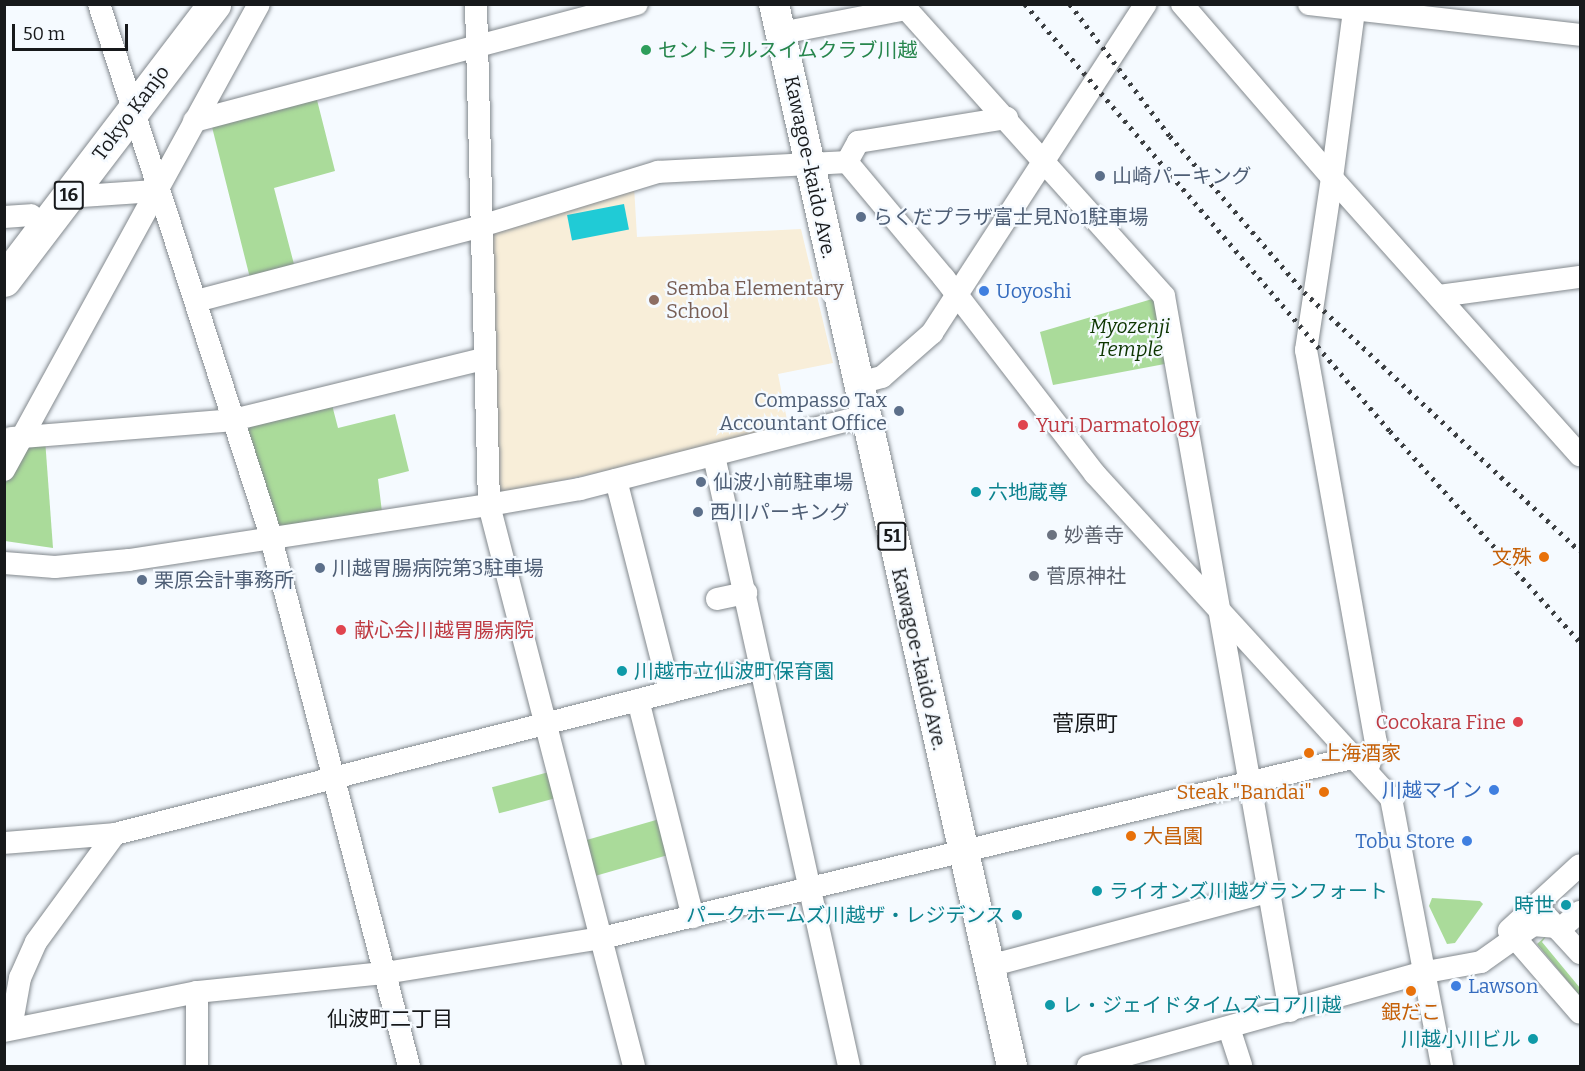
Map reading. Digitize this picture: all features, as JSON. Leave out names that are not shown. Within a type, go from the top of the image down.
[{"type":"highway","name":"Tokyo Kanjo","points":[[4,280],[67,197],[189,4]]},
{"type":"highway","name":"Tokyo Kanjo","points":[[4,249],[18,216],[130,100],[214,4]]},
{"type":"main road","name":"Kawagoe-kaido Ave.","points":[[774,4],[1012,1066]]},
{"type":"street","points":[[99,4],[156,188],[196,302],[271,540],[409,1066]]},
{"type":"street","points":[[4,470],[13,437],[259,4]]},
{"type":"street","points":[[476,4],[489,505],[634,1066]]},
{"type":"street","points":[[194,121],[637,4]]},
{"type":"street","points":[[859,383],[882,377],[906,359],[957,296],[1146,4]]},
{"type":"street","points":[[1182,4],[1332,178],[1581,455]]},
{"type":"street","points":[[1309,4],[1354,7],[1581,35]]},
{"type":"street","points":[[781,33],[904,7],[1007,118],[1164,296],[1290,1011]]},
{"type":"street","points":[[116,834],[36,942],[20,978],[8,1030],[197,992],[385,973],[602,938],[964,854],[1251,783],[1360,765],[1376,753],[1372,718],[1306,350],[1332,178],[1354,7]]},
{"type":"street","points":[[847,162],[858,142],[1007,118]]},
{"type":"street","points":[[196,302],[481,226],[658,172],[809,162],[847,162]]},
{"type":"street","points":[[847,162],[957,296],[1095,474],[1360,765],[1397,811],[1421,973],[1442,1066]]},
{"type":"street","points":[[67,197],[156,188]]},
{"type":"street","points":[[1439,296],[1581,277]]},
{"type":"street","points":[[13,437],[233,420],[484,359]]},
{"type":"street","points":[[4,563],[87,565],[271,540],[489,505],[616,480],[865,416]]},
{"type":"street","points":[[714,456],[813,889],[849,1066]]},
{"type":"street","points":[[616,480],[670,692]]},
{"type":"street","points":[[717,599],[746,593]]},
{"type":"street","points":[[4,843],[116,834],[763,668]]},
{"type":"street","points":[[638,700],[693,917]]},
{"type":"street","points":[[1088,1066],[1421,973],[1492,958],[1551,891],[1581,865]]},
{"type":"street","points":[[1551,891],[1544,912],[1558,929],[1579,948]]},
{"type":"street","points":[[989,966],[1268,892]]},
{"type":"street","points":[[1558,929],[1581,912]]},
{"type":"street","points":[[1512,935],[1540,922],[1558,929]]},
{"type":"street","points":[[1512,935],[1581,1013]]},
{"type":"street","points":[[196,1066],[197,992]]},
{"type":"street","points":[[1229,1028],[1241,1066]]},
{"type":"shaded area","name":"Semba Elementary School","points":[[634,186],[637,237],[801,229],[833,363],[778,374],[789,430],[501,494],[492,487],[488,237],[495,228]]},
{"type":"green space","points":[[316,96],[335,171],[274,188],[295,268],[250,278],[211,123]]},
{"type":"green space","name":"Myozenji Temple","points":[[1159,297],[1170,363],[1053,385],[1040,332]]},
{"type":"green space","points":[[331,401],[338,428],[395,414],[409,471],[378,479],[382,512],[285,528],[275,523],[243,424]]},
{"type":"green space","points":[[45,439],[53,548],[5,541],[4,486],[27,441]]},
{"type":"green space","points":[[549,772],[556,798],[499,813],[492,787]]},
{"type":"green space","points":[[663,818],[673,854],[592,877],[582,841]]},
{"type":"green space","points":[[1432,898],[1480,901],[1483,904],[1455,943],[1447,944],[1429,906]]},
{"type":"green space","points":[[1548,934],[1542,942],[1580,988],[1580,996],[1537,944]]},
{"type":"water","points":[[624,204],[629,230],[572,241],[567,215]]},
{"type":"railway","points":[[1025,4],[1390,431],[1580,642]]},
{"type":"railway","points":[[1070,4],[1170,136],[1304,292],[1580,551]]},
{"type":"place","name":"セントラルスイムクラブ川越","points":[[646,50]]},
{"type":"place","name":"山崎パーキング","points":[[1100,176]]},
{"type":"place","name":"らくだプラザ富士見No1駐車場","points":[[861,217]]},
{"type":"place","name":"Uoyoshi","points":[[984,291]]},
{"type":"place","name":"Semba Elementary School","points":[[654,300]]},
{"type":"place","name":"Compasso Tax Accountant Office","points":[[899,411]]},
{"type":"place","name":"Yuri Darmatology","points":[[1023,425]]},
{"type":"place","name":"仙波小前駐車場","points":[[701,482]]},
{"type":"place","name":"六地蔵尊","points":[[976,492]]},
{"type":"place","name":"西川パーキング","points":[[698,512]]},
{"type":"place","name":"妙善寺","points":[[1052,535]]},
{"type":"place","name":"文殊","points":[[1544,557]]},
{"type":"place","name":"川越胃腸病院第3駐車場","points":[[320,568]]},
{"type":"place","name":"菅原神社","points":[[1034,576]]},
{"type":"place","name":"栗原会計事務所","points":[[142,580]]},
{"type":"place","name":"献心会川越胃腸病院","points":[[341,630]]},
{"type":"place","name":"川越市立仙波町保育園","points":[[622,671]]},
{"type":"place","name":"Cocokara Fine","points":[[1518,722]]},
{"type":"place","name":"上海酒家","points":[[1309,753]]},
{"type":"place","name":"川越マイン","points":[[1494,790]]},
{"type":"place","name":"Steak \"Bandai\"","points":[[1324,792]]},
{"type":"place","name":"大昌園","points":[[1131,836]]},
{"type":"place","name":"Tobu Store","points":[[1467,841]]},
{"type":"place","name":"ライオンズ川越グランフォート","points":[[1097,891]]},
{"type":"place","name":"時世","points":[[1566,905]]},
{"type":"place","name":"パークホームズ川越ザ・レジデンス","points":[[1017,915]]},
{"type":"place","name":"Lawson","points":[[1456,986]]},
{"type":"place","name":"銀だこ","points":[[1411,991]]},
{"type":"place","name":"レ・ジェイドタイムズコア川越","points":[[1050,1005]]},
{"type":"place","name":"川越小川ビル","points":[[1533,1039]]},
{"type":"district","name":"菅原町","points":[[1085,724]]},
{"type":"district","name":"仙波町二丁目","points":[[390,1019]]}]
